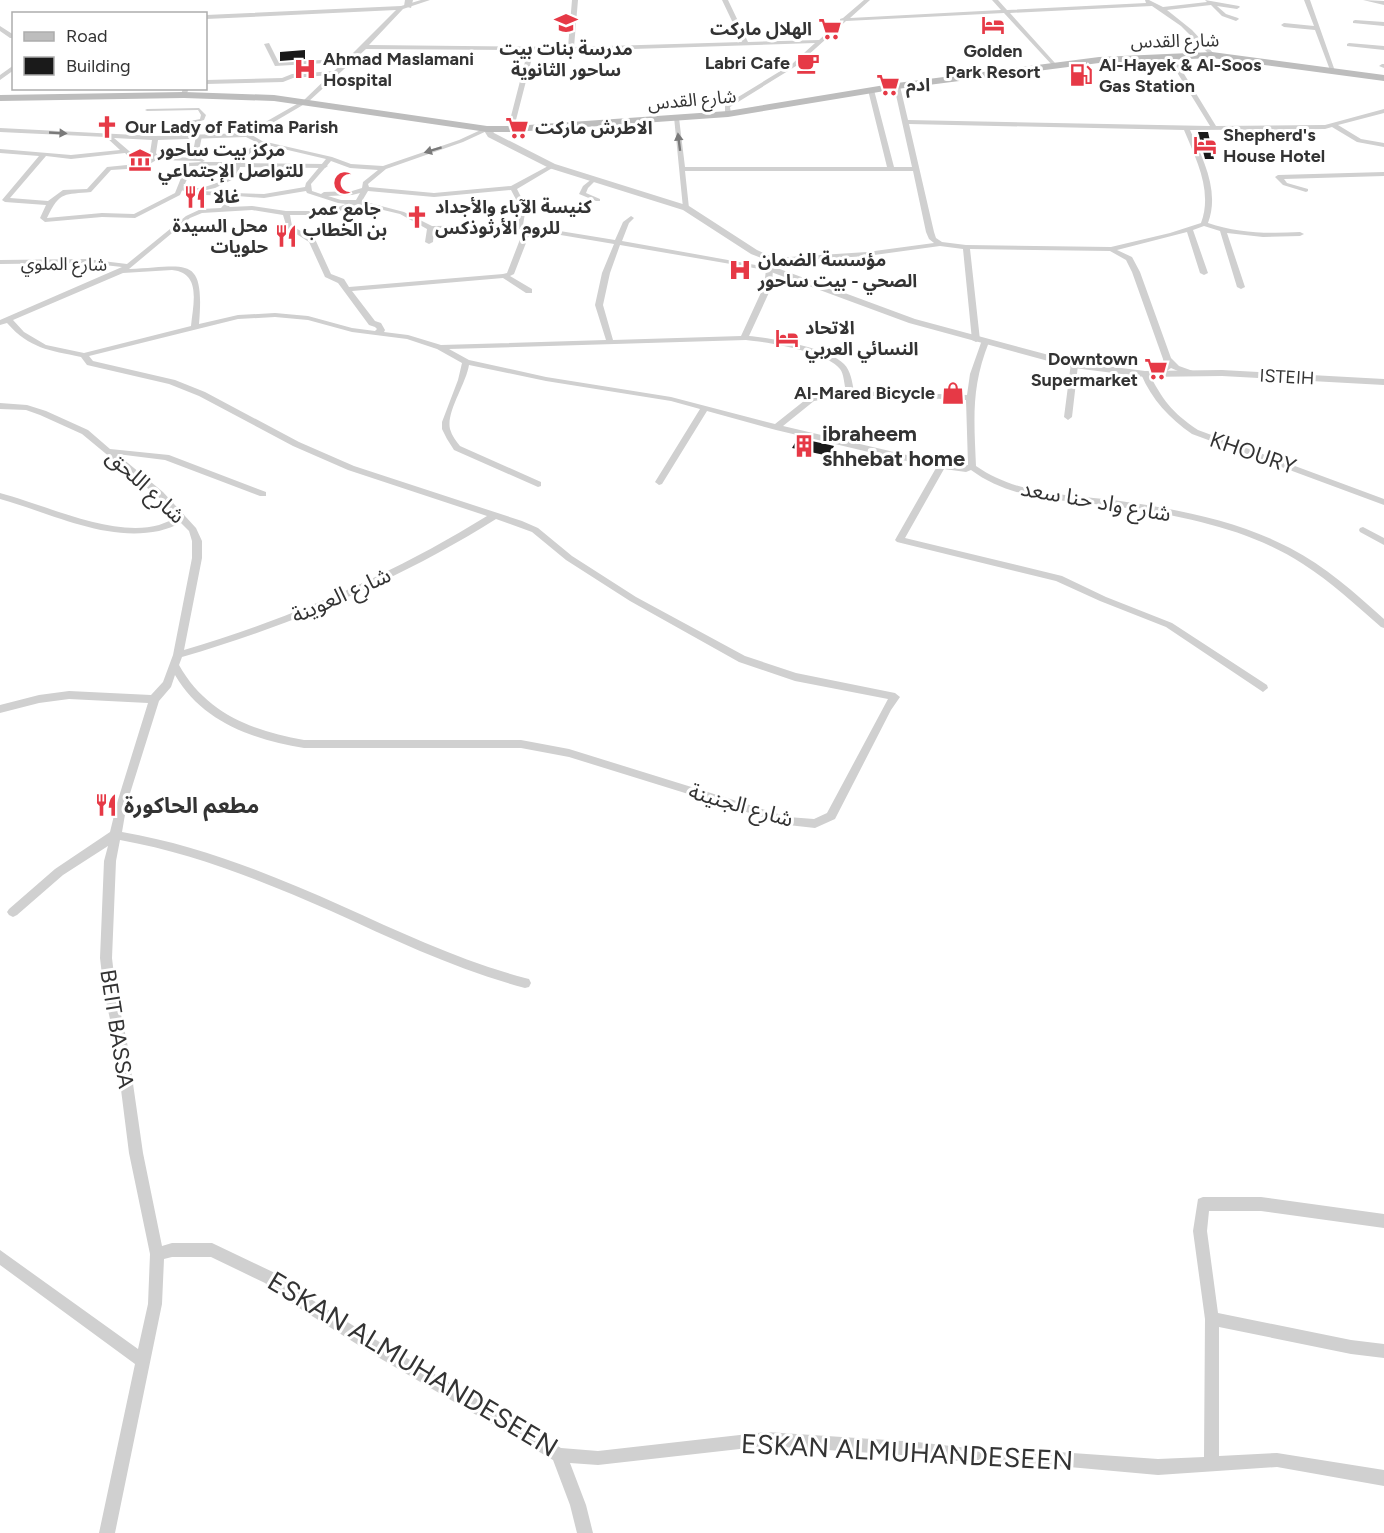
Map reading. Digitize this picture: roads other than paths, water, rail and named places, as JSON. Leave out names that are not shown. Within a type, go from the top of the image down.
[{"type":"main road","name":"شارع القدس","points":[[0,98],[185,92],[306,101],[487,129],[514,129],[728,114],[1053,63],[1170,56],[1212,56],[1384,78]]},
{"type":"street","points":[[207,17],[406,5],[427,0]]},
{"type":"street","points":[[571,49],[575,0]]},
{"type":"street","points":[[725,0],[746,43]]},
{"type":"street","points":[[728,114],[727,106],[794,65],[818,41],[867,0]]},
{"type":"street","points":[[995,0],[1053,63]]},
{"type":"street","points":[[1144,0],[1162,9],[1190,29],[1212,56]]},
{"type":"street","points":[[1307,0],[1333,70]]},
{"type":"street","points":[[1366,0],[1384,3]]},
{"type":"street","points":[[1162,9],[1209,1],[1231,3],[1237,8]]},
{"type":"street","points":[[1209,1],[1224,15],[1236,19]]},
{"type":"street","points":[[842,20],[1152,4]]},
{"type":"street","points":[[0,130],[155,138],[247,135],[306,101],[406,5]]},
{"type":"street","points":[[1355,22],[1384,24]]},
{"type":"street","points":[[1284,25],[1317,28]]},
{"type":"street","points":[[364,47],[571,49],[818,41]]},
{"type":"street","points":[[267,44],[277,65],[350,60]]},
{"type":"street","points":[[1349,45],[1384,48]]},
{"type":"street","points":[[514,129],[513,120],[531,49]]},
{"type":"street","points":[[1170,56],[1214,128]]},
{"type":"street","points":[[0,80],[12,69]]},
{"type":"street","points":[[207,82],[283,80],[292,76],[336,73]]},
{"type":"street","points":[[897,86],[930,232],[933,239],[940,244]]},
{"type":"street","points":[[871,90],[891,169]]},
{"type":"street","points":[[147,110],[200,109],[204,115],[202,120],[188,123],[180,137]]},
{"type":"street","points":[[905,122],[1186,128],[1335,126],[1384,111]]},
{"type":"street","points":[[676,118],[686,208]]},
{"type":"street","points":[[1335,126],[1367,144],[1384,145]]},
{"type":"street","points":[[182,189],[264,196],[306,189],[315,195],[340,202],[358,202],[402,213],[431,228],[528,227],[733,262],[771,266],[940,244],[966,247],[1111,249],[1190,230],[1204,224],[1209,215],[1205,177],[1186,128]]},
{"type":"street","points":[[4,322],[125,268],[188,217],[201,211],[237,208],[286,213],[329,213],[358,202],[366,189],[365,183],[384,168],[487,129],[491,135],[552,166],[670,201],[686,208],[753,251],[771,266]]},
{"type":"street","points":[[247,135],[260,142],[330,158],[350,166],[384,168]]},
{"type":"street","points":[[108,136],[143,166]]},
{"type":"street","points":[[199,136],[195,154],[203,162]]},
{"type":"street","points":[[155,138],[153,153],[156,158]]},
{"type":"street","points":[[193,191],[213,187],[234,177],[239,164],[260,142]]},
{"type":"street","points":[[0,151],[71,158],[126,151]]},
{"type":"street","points":[[2,201],[44,154]]},
{"type":"street","points":[[173,175],[185,177],[178,194],[135,216],[102,215],[45,220],[43,218],[50,203],[64,190],[89,191],[109,168],[143,166],[156,158],[239,164],[325,165]]},
{"type":"street","points":[[306,189],[330,158]]},
{"type":"street","points":[[173,175],[189,164],[203,162]]},
{"type":"street","points":[[315,195],[352,193],[366,189],[435,195],[513,188],[552,166]]},
{"type":"street","points":[[682,169],[916,169]]},
{"type":"street","points":[[1306,190],[1285,184],[1278,177],[1312,174],[1384,174]]},
{"type":"street","points":[[593,180],[585,187],[582,194],[598,200]]},
{"type":"street","points":[[513,188],[523,207],[519,228]]},
{"type":"street","points":[[224,209],[235,194]]},
{"type":"street","points":[[670,201],[685,195]]},
{"type":"street","points":[[2,201],[50,203]]},
{"type":"street","points":[[286,213],[289,227],[312,241],[328,275],[341,281],[375,327],[440,347],[466,362],[705,408],[786,430],[941,466],[966,469],[972,466],[968,426],[969,398],[981,341],[966,247]]},
{"type":"street","points":[[610,342],[599,305],[606,273],[618,242],[631,218]]},
{"type":"street","points":[[1204,224],[1223,231],[1277,236],[1300,234]]},
{"type":"street","points":[[348,289],[510,274],[528,227]]},
{"type":"street","points":[[429,242],[431,228]]},
{"type":"street","points":[[1190,230],[1204,273]]},
{"type":"street","points":[[1223,231],[1241,287]]},
{"type":"street","points":[[1111,249],[1129,260],[1136,272],[1167,359],[1168,367],[1160,374]]},
{"type":"street","points":[[733,262],[753,251]]},
{"type":"street","name":"شارع الملوي","points":[[0,262],[86,261],[125,268]]},
{"type":"street","points":[[745,337],[768,286],[771,266]]},
{"type":"street","name":"ISTEIH","points":[[771,266],[912,321],[1074,365],[1145,374],[1190,373],[1384,382]]},
{"type":"street","points":[[125,268],[167,267],[185,269],[192,273],[197,285],[195,326]]},
{"type":"street","points":[[504,276],[529,291]]},
{"type":"street","points":[[4,322],[44,347],[84,355],[195,326],[245,316],[275,315],[308,318],[361,331],[375,327]]},
{"type":"street","points":[[440,347],[745,337],[784,344],[836,361],[846,374],[850,393]]},
{"type":"street","points":[[84,355],[90,363],[171,382],[202,394],[285,439],[351,468],[458,501],[495,515]]},
{"type":"street","points":[[1167,359],[1176,368],[1190,373]]},
{"type":"street","points":[[466,362],[464,378],[445,423],[449,437],[457,448],[538,484]]},
{"type":"street","points":[[1068,417],[1074,365]]},
{"type":"street","name":"KHOURY","points":[[1145,374],[1173,418],[1195,432],[1384,502]]},
{"type":"street","points":[[776,427],[812,399],[850,393],[969,398]]},
{"type":"street","name":"شارع اللحق","points":[[0,406],[27,408],[57,417],[85,432],[111,451],[160,494],[183,519],[197,541],[197,558],[176,661],[167,684],[154,699]]},
{"type":"street","points":[[659,482],[705,408]]},
{"type":"street","points":[[111,451],[166,457],[263,494]]},
{"type":"street","points":[[941,466],[900,540],[1059,578],[1103,599],[1169,625],[1263,688]]},
{"type":"street","name":"شارع واد حنا سعد","points":[[972,466],[984,477],[1011,486],[1062,498],[1121,505],[1195,519],[1251,534],[1301,556],[1343,587],[1384,625]]},
{"type":"street","points":[[0,496],[111,530],[136,532],[156,530],[183,519]]},
{"type":"street","name":"شارع الجنينة","points":[[176,661],[191,691],[223,718],[272,739],[304,744],[521,744],[569,753],[788,821],[814,824],[831,816],[886,708],[896,697],[795,677],[742,659],[633,599],[569,558],[535,530],[495,515]]},
{"type":"street","name":"شارع العوينة","points":[[176,661],[352,594],[443,547],[495,515]]},
{"type":"street","points":[[1363,530],[1384,542]]},
{"type":"street","points":[[0,709],[52,697],[80,695],[130,702],[154,699]]},
{"type":"street","name":"BEIT BASSA","points":[[107,1533],[155,1304],[157,1254],[136,1153],[121,1042],[110,992],[107,938],[110,861],[115,835],[122,803],[154,699]]},
{"type":"street","points":[[13,912],[59,872],[115,835],[140,838],[231,867],[366,921],[438,956],[484,974],[525,983]]},
{"type":"street","points":[[1211,1465],[1212,1319],[1200,1231],[1203,1204],[1261,1204],[1384,1221]]},
{"type":"street","name":"ESKAN ALMUHANDESEEN","points":[[157,1254],[172,1250],[212,1250],[261,1274],[376,1348],[559,1455],[598,1458],[767,1439],[917,1449],[1018,1461],[1058,1459],[1158,1467],[1276,1460],[1384,1478]]},
{"type":"street","points":[[0,1257],[142,1361]]},
{"type":"street","points":[[1212,1319],[1351,1347],[1384,1351]]},
{"type":"street","points":[[559,1455],[578,1505],[585,1533]]},
{"type":"place","name":"مدرسة بنات بيت ساحور الثانوية","points":[[566,23]]},
{"type":"place","name":"Golden Park Resort","points":[[993,25]]},
{"type":"place","name":"الهلال ماركت","points":[[830,29]]},
{"type":"place","name":"Labri Cafe","points":[[808,63]]},
{"type":"place","name":"Ahmad Maslamani Hospital","points":[[305,69]]},
{"type":"place","name":"Al-Hayek & Al-Soos Gas Station","points":[[1081,75]]},
{"type":"place","name":"ادم","points":[[888,85]]},
{"type":"place","name":"Our Lady of Fatima Parish","points":[[107,127]]},
{"type":"place","name":"الاطرش ماركت","points":[[517,128]]},
{"type":"place","name":"Shepherd's House Hotel","points":[[1205,145]]},
{"type":"place","name":"مركز بيت ساحور للتواصل الإجتماعي","points":[[140,160]]},
{"type":"place","name":"جامع عمر بن الخطاب","points":[[345,183]]},
{"type":"place","name":"غالا","points":[[195,197]]},
{"type":"place","name":"كنيسة الآباء والأجداد للروم الأرثوذكس","points":[[417,217]]},
{"type":"place","name":"محل السيدة حلويات","points":[[286,236]]},
{"type":"place","name":"مؤسسة الضمان الصحي - بيت ساحور","points":[[740,270]]},
{"type":"place","name":"الاتحاد النسائي العربي","points":[[787,338]]},
{"type":"place","name":"Downtown Supermarket","points":[[1156,369]]},
{"type":"place","name":"Al-Mared Bicycle","points":[[953,393]]},
{"type":"place","name":"ibraheem shhebat home","points":[[804,446]]},
{"type":"place","name":"مطعم الحاكورة","points":[[106,805]]}]
